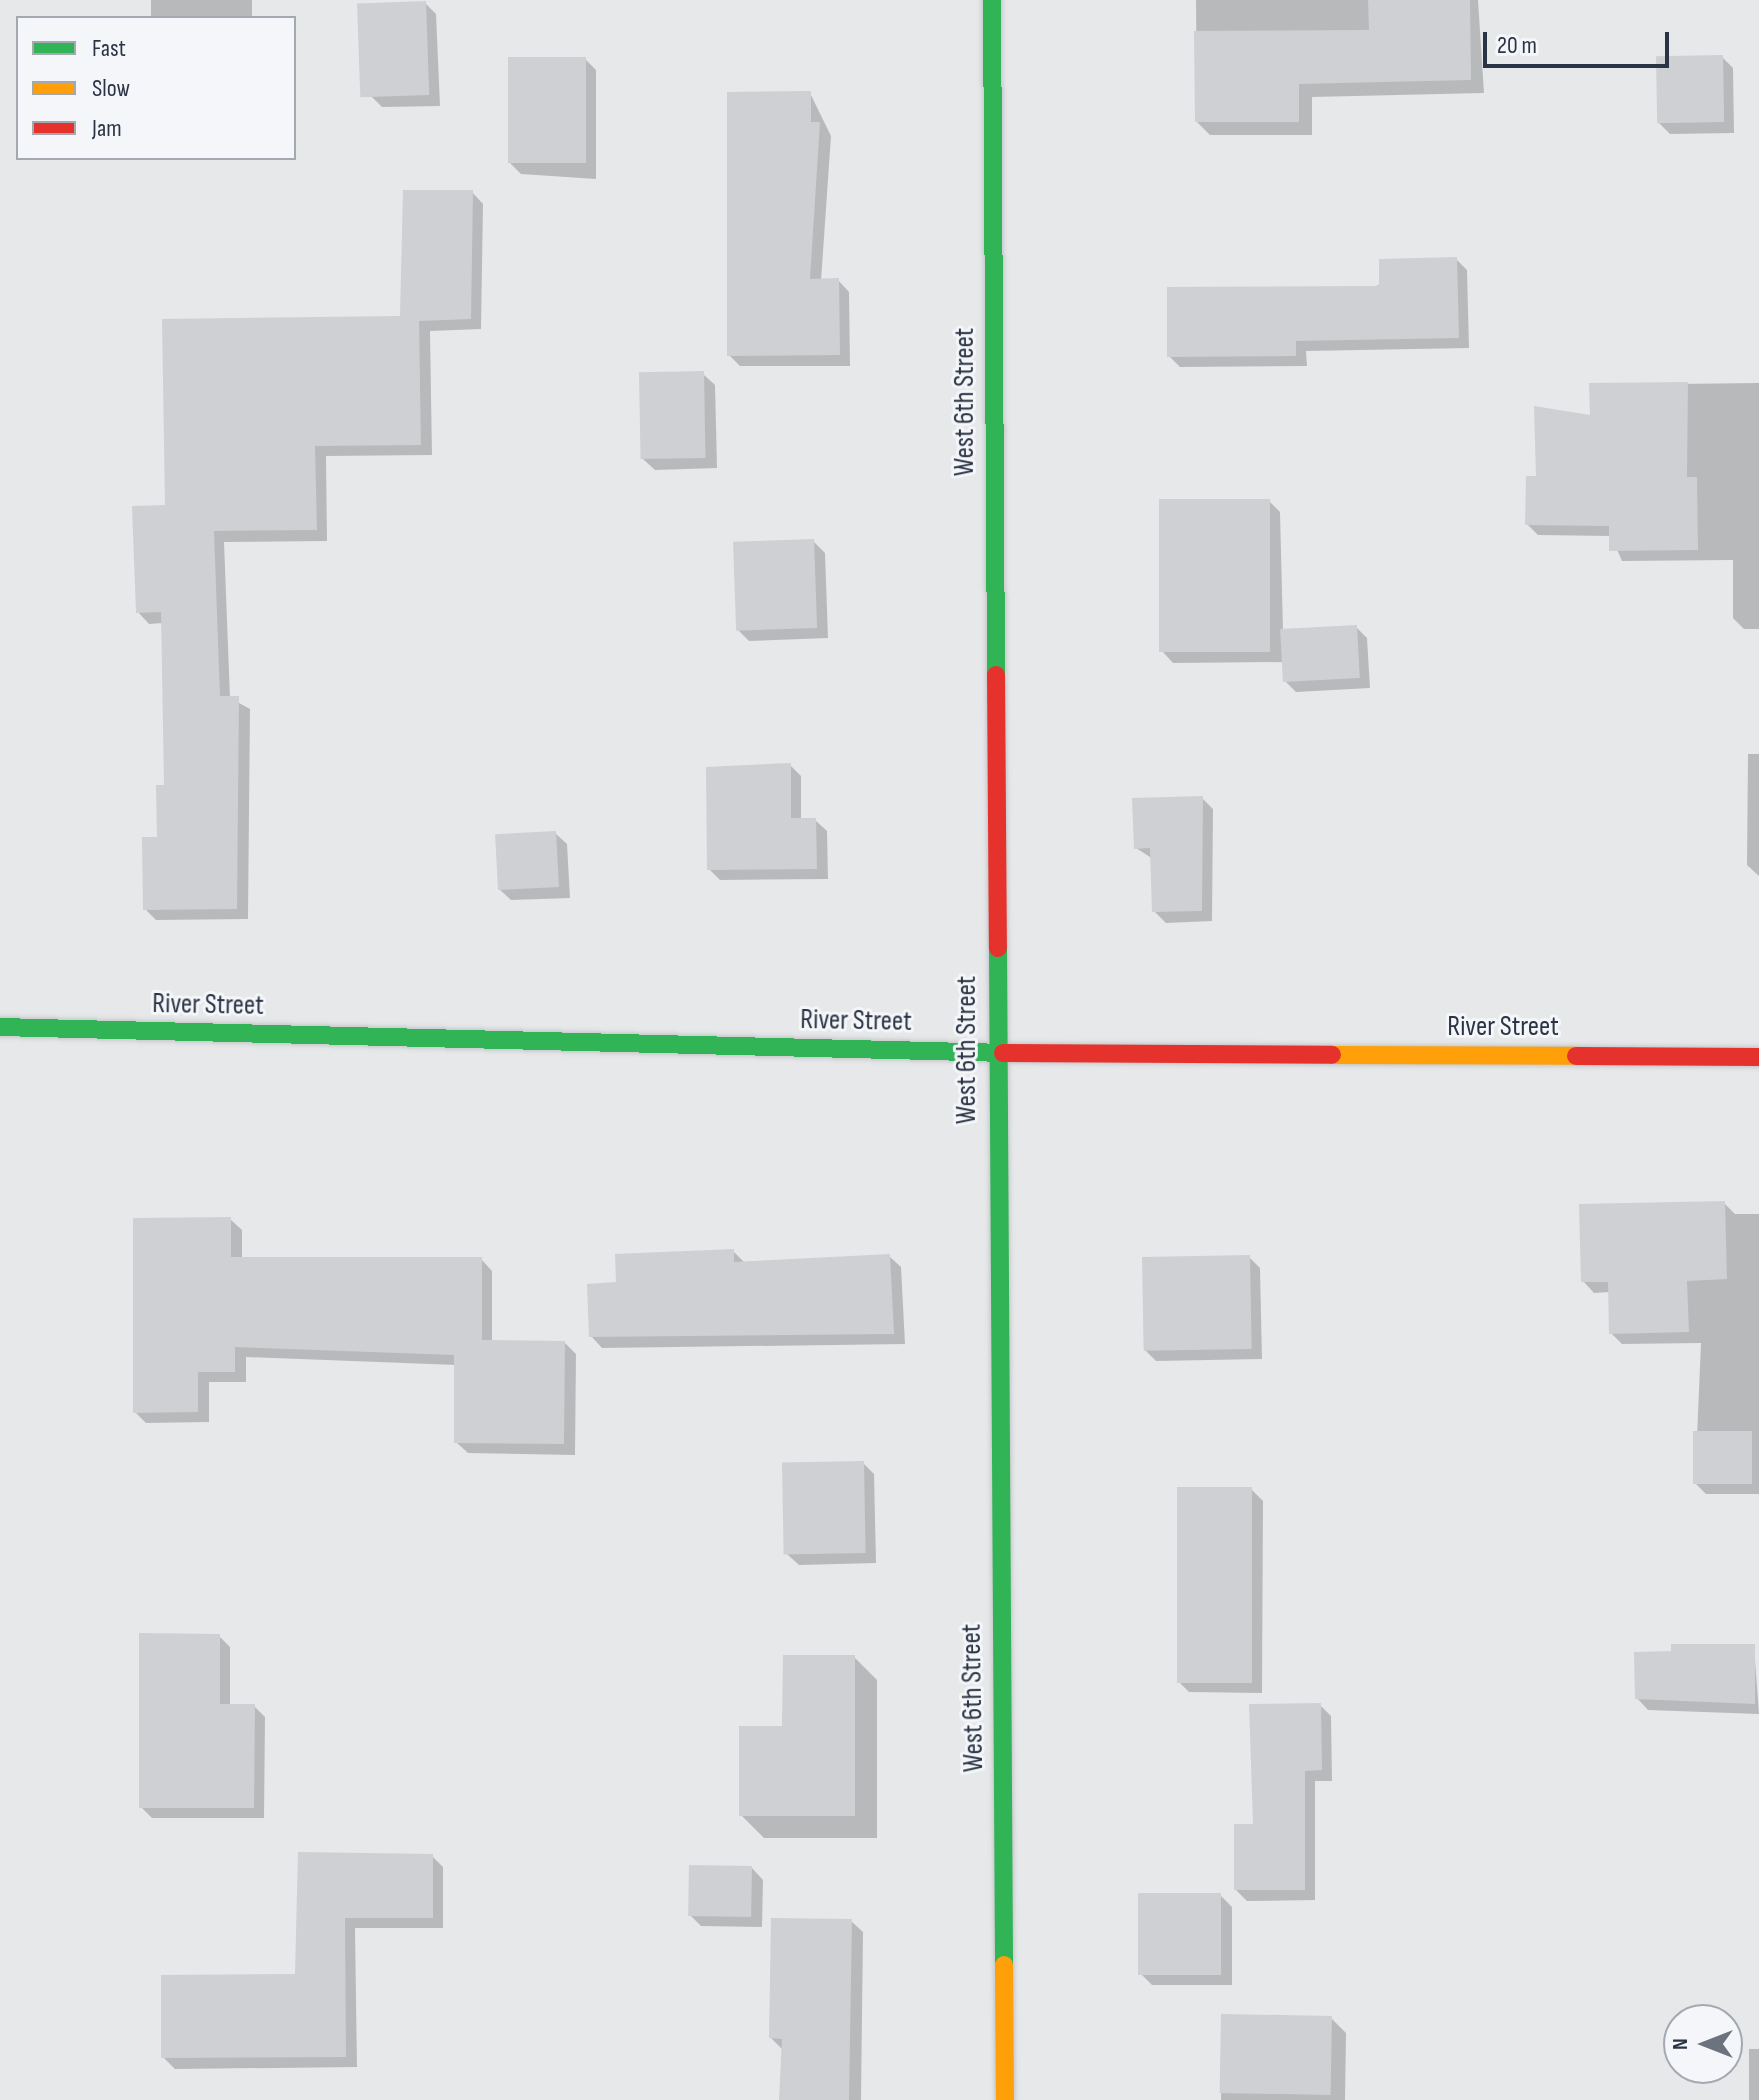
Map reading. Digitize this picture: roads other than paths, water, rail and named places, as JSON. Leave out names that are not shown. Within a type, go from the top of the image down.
[{"type":"street","name":"West 6th Street","points":[[992,0],[995,1053],[1005,2100]]},
{"type":"street","name":"River Street","points":[[0,1027],[995,1053],[1759,1057]]}]
